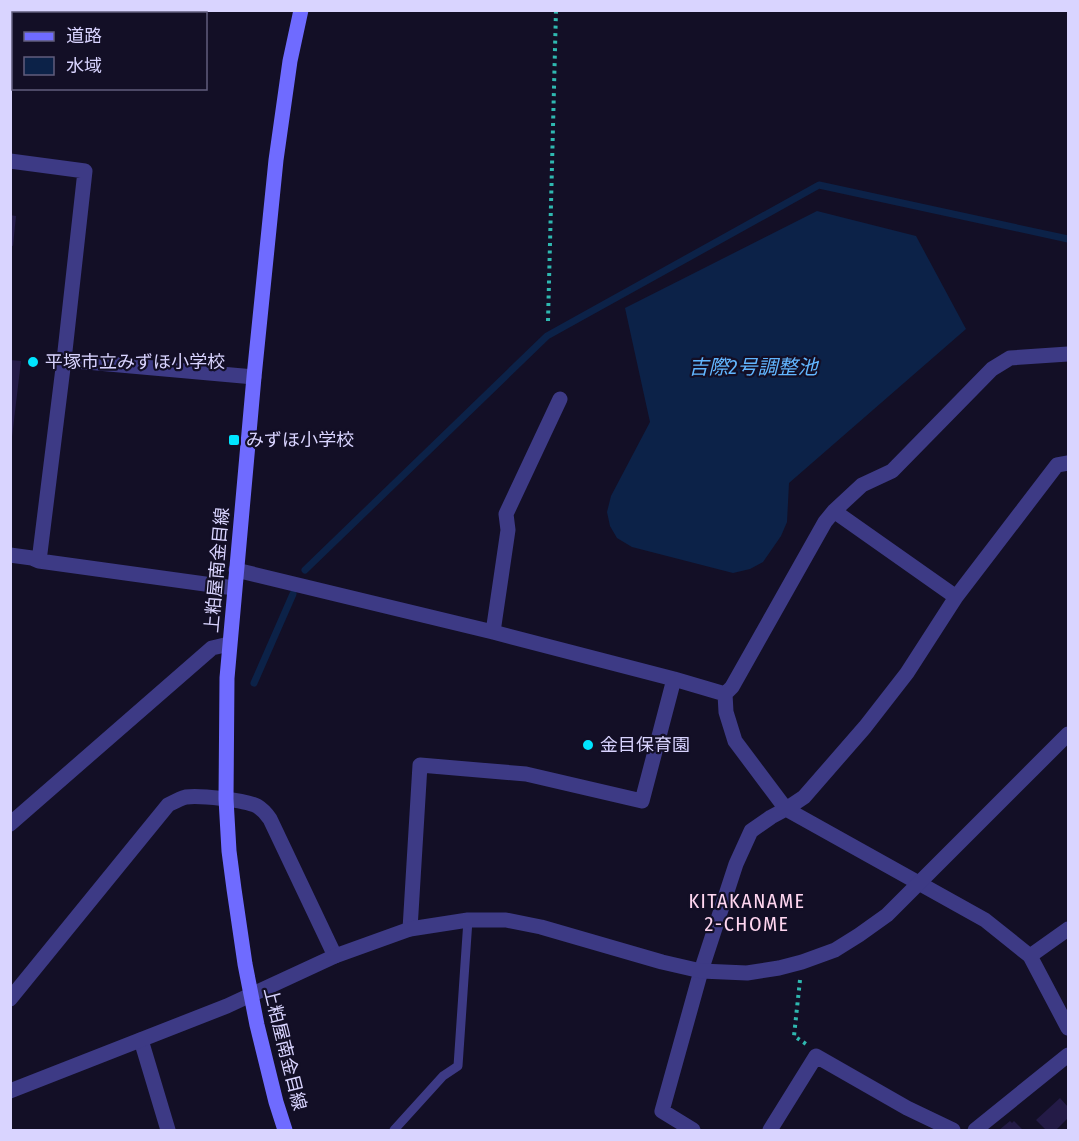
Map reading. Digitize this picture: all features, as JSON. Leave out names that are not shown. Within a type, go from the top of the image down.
[{"type":"main road","name":"上粕屋南金目線","points":[[285,1131],[276,1102],[244,964],[230,861],[226,799],[226,678],[276,160],[290,62],[301,10]]},
{"type":"street","points":[[10,161],[85,171],[39,561]]},
{"type":"street","points":[[1068,354],[1010,358],[992,369],[892,471],[862,485],[834,511],[825,522],[732,687],[725,694],[726,712],[735,741],[786,809],[985,920],[1030,956],[1068,1028]]},
{"type":"street","points":[[64,360],[254,377]]},
{"type":"street","points":[[493,632],[508,530],[506,514],[560,399]]},
{"type":"street","points":[[693,1131],[662,1111],[701,971],[736,864],[751,831],[804,797],[865,727],[907,673],[956,597],[1057,465],[1068,463]]},
{"type":"street","points":[[834,511],[956,597]]},
{"type":"street","points":[[10,555],[234,588]]},
{"type":"street","points":[[236,570],[493,632],[725,694]]},
{"type":"street","points":[[10,824],[212,648],[230,644]]},
{"type":"street","points":[[410,929],[420,765],[526,774],[642,801],[674,679]]},
{"type":"street","points":[[10,1091],[226,1006],[335,956],[410,929],[468,920],[506,920],[541,927],[701,971],[747,973],[802,962],[835,950],[887,915],[1068,734]]},
{"type":"street","points":[[10,999],[168,805],[188,797],[226,799],[255,805],[265,811],[335,956]]},
{"type":"street","points":[[1030,956],[1068,929]]},
{"type":"street","points":[[141,1040],[168,1131]]},
{"type":"street","points":[[975,1131],[1068,1055]]},
{"type":"street","points":[[770,1131],[816,1056],[907,1108],[953,1131]]},
{"type":"lane","points":[[394,1131],[444,1076],[458,1066],[468,920]]},
{"type":"path","points":[[548,321],[556,10]]},
{"type":"path","points":[[802,962],[794,1036],[806,1044],[816,1056]]},
{"type":"water","name":"吉際2号調整池","points":[[817,211],[916,236],[966,329],[789,483],[787,522],[781,536],[763,562],[750,569],[733,573],[632,547],[617,538],[610,526],[607,512],[611,496],[650,422],[625,308]]},
{"type":"building","points":[[10,215],[16,216],[13,246],[10,245]]},
{"type":"building","points":[[10,360],[21,361],[12,437],[10,437]]},
{"type":"building","points":[[1060,1098],[1068,1107],[1068,1118],[1056,1130],[1046,1130],[1036,1120]]},
{"type":"building","points":[[1010,1121],[1012,1123],[1014,1121],[1023,1130],[999,1130]]},
{"type":"waterway","points":[[305,570],[547,336],[819,185],[1068,239]]},
{"type":"waterway","points":[[254,683],[293,594]]},
{"type":"place","name":"平塚市立みずほ小学校","points":[[33,362]]},
{"type":"place","name":"みずほ小学校","points":[[234,440]]},
{"type":"place","name":"金目保育園","points":[[588,745]]},
{"type":"district","name":"KITAKANAME 2-CHOME","points":[[747,912]]}]
